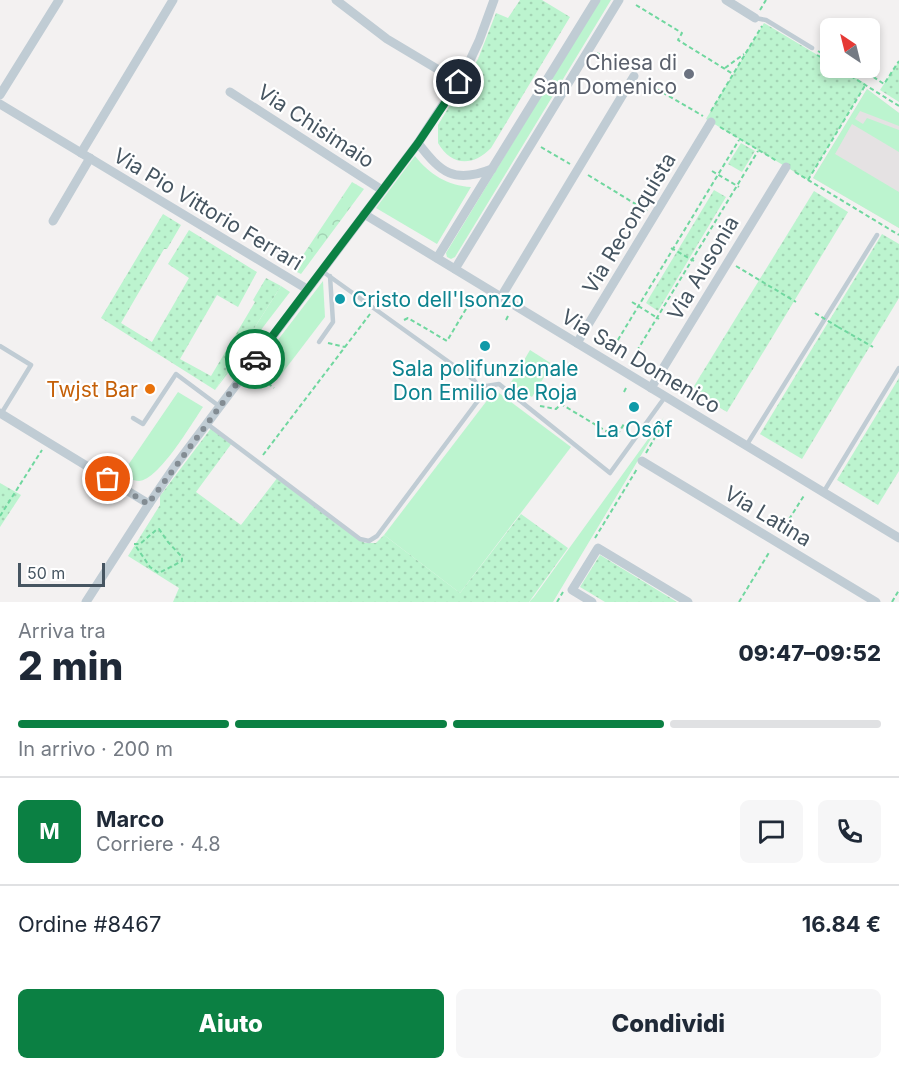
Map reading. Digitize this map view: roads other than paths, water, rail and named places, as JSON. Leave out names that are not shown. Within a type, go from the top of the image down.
[{"type":"street","points":[[0,95],[59,0]]},
{"type":"street","name":"Via Pio Vittorio Ferrari","points":[[81,153],[173,0]]},
{"type":"street","points":[[336,0],[387,39],[459,82]]},
{"type":"street","name":"Via Chisimaio","points":[[86,602],[130,542],[148,504],[206,423],[418,143],[459,82],[479,41],[493,0]]},
{"type":"street","points":[[437,258],[596,0]]},
{"type":"street","points":[[455,269],[619,0]]},
{"type":"street","points":[[726,0],[759,20]]},
{"type":"street","points":[[501,297],[634,76]]},
{"type":"street","name":"Via Chisimaio","points":[[230,92],[382,190]]},
{"type":"street","name":"Via Pio Vittorio Ferrari","points":[[0,104],[307,289]]},
{"type":"street","name":"Via Reconquista","points":[[577,343],[711,122]]},
{"type":"street","points":[[418,143],[433,162],[449,174],[468,177],[492,169]]},
{"type":"street","name":"Via Pio Vittorio Ferrari","points":[[53,221],[90,158]]},
{"type":"street","name":"Via Ausonia","points":[[651,388],[786,166]]},
{"type":"street","name":"Via San Domenico","points":[[364,214],[899,538]]},
{"type":"street","points":[[1,413],[148,504]]},
{"type":"street","name":"Via Latina","points":[[642,461],[876,602]]},
{"type":"street","points":[[592,602],[572,590],[598,548],[688,602]]},
{"type":"lane","points":[[759,20],[766,20],[812,48]]},
{"type":"lane","points":[[746,446],[877,235]]},
{"type":"lane","points":[[206,423],[360,539],[371,541],[377,536],[480,398],[480,387],[474,380],[322,270]]},
{"type":"lane","points":[[319,342],[333,322],[330,276]]},
{"type":"lane","points":[[0,346],[31,366],[1,413]]},
{"type":"lane","points":[[823,493],[899,368]]},
{"type":"lane","points":[[133,418],[143,424],[176,374],[219,406]]},
{"type":"lane","points":[[480,387],[499,384],[610,473],[665,397]]},
{"type":"place","name":"Chiesa di San Domenico","points":[[689,74]]},
{"type":"place","name":"Cristo dell'Isonzo","points":[[340,299]]},
{"type":"place","name":"Sala polifunzionale Don Emilio de Roja","points":[[485,346]]},
{"type":"place","name":"Twjst Bar","points":[[150,389]]},
{"type":"place","name":"La Osôf","points":[[634,407]]}]
